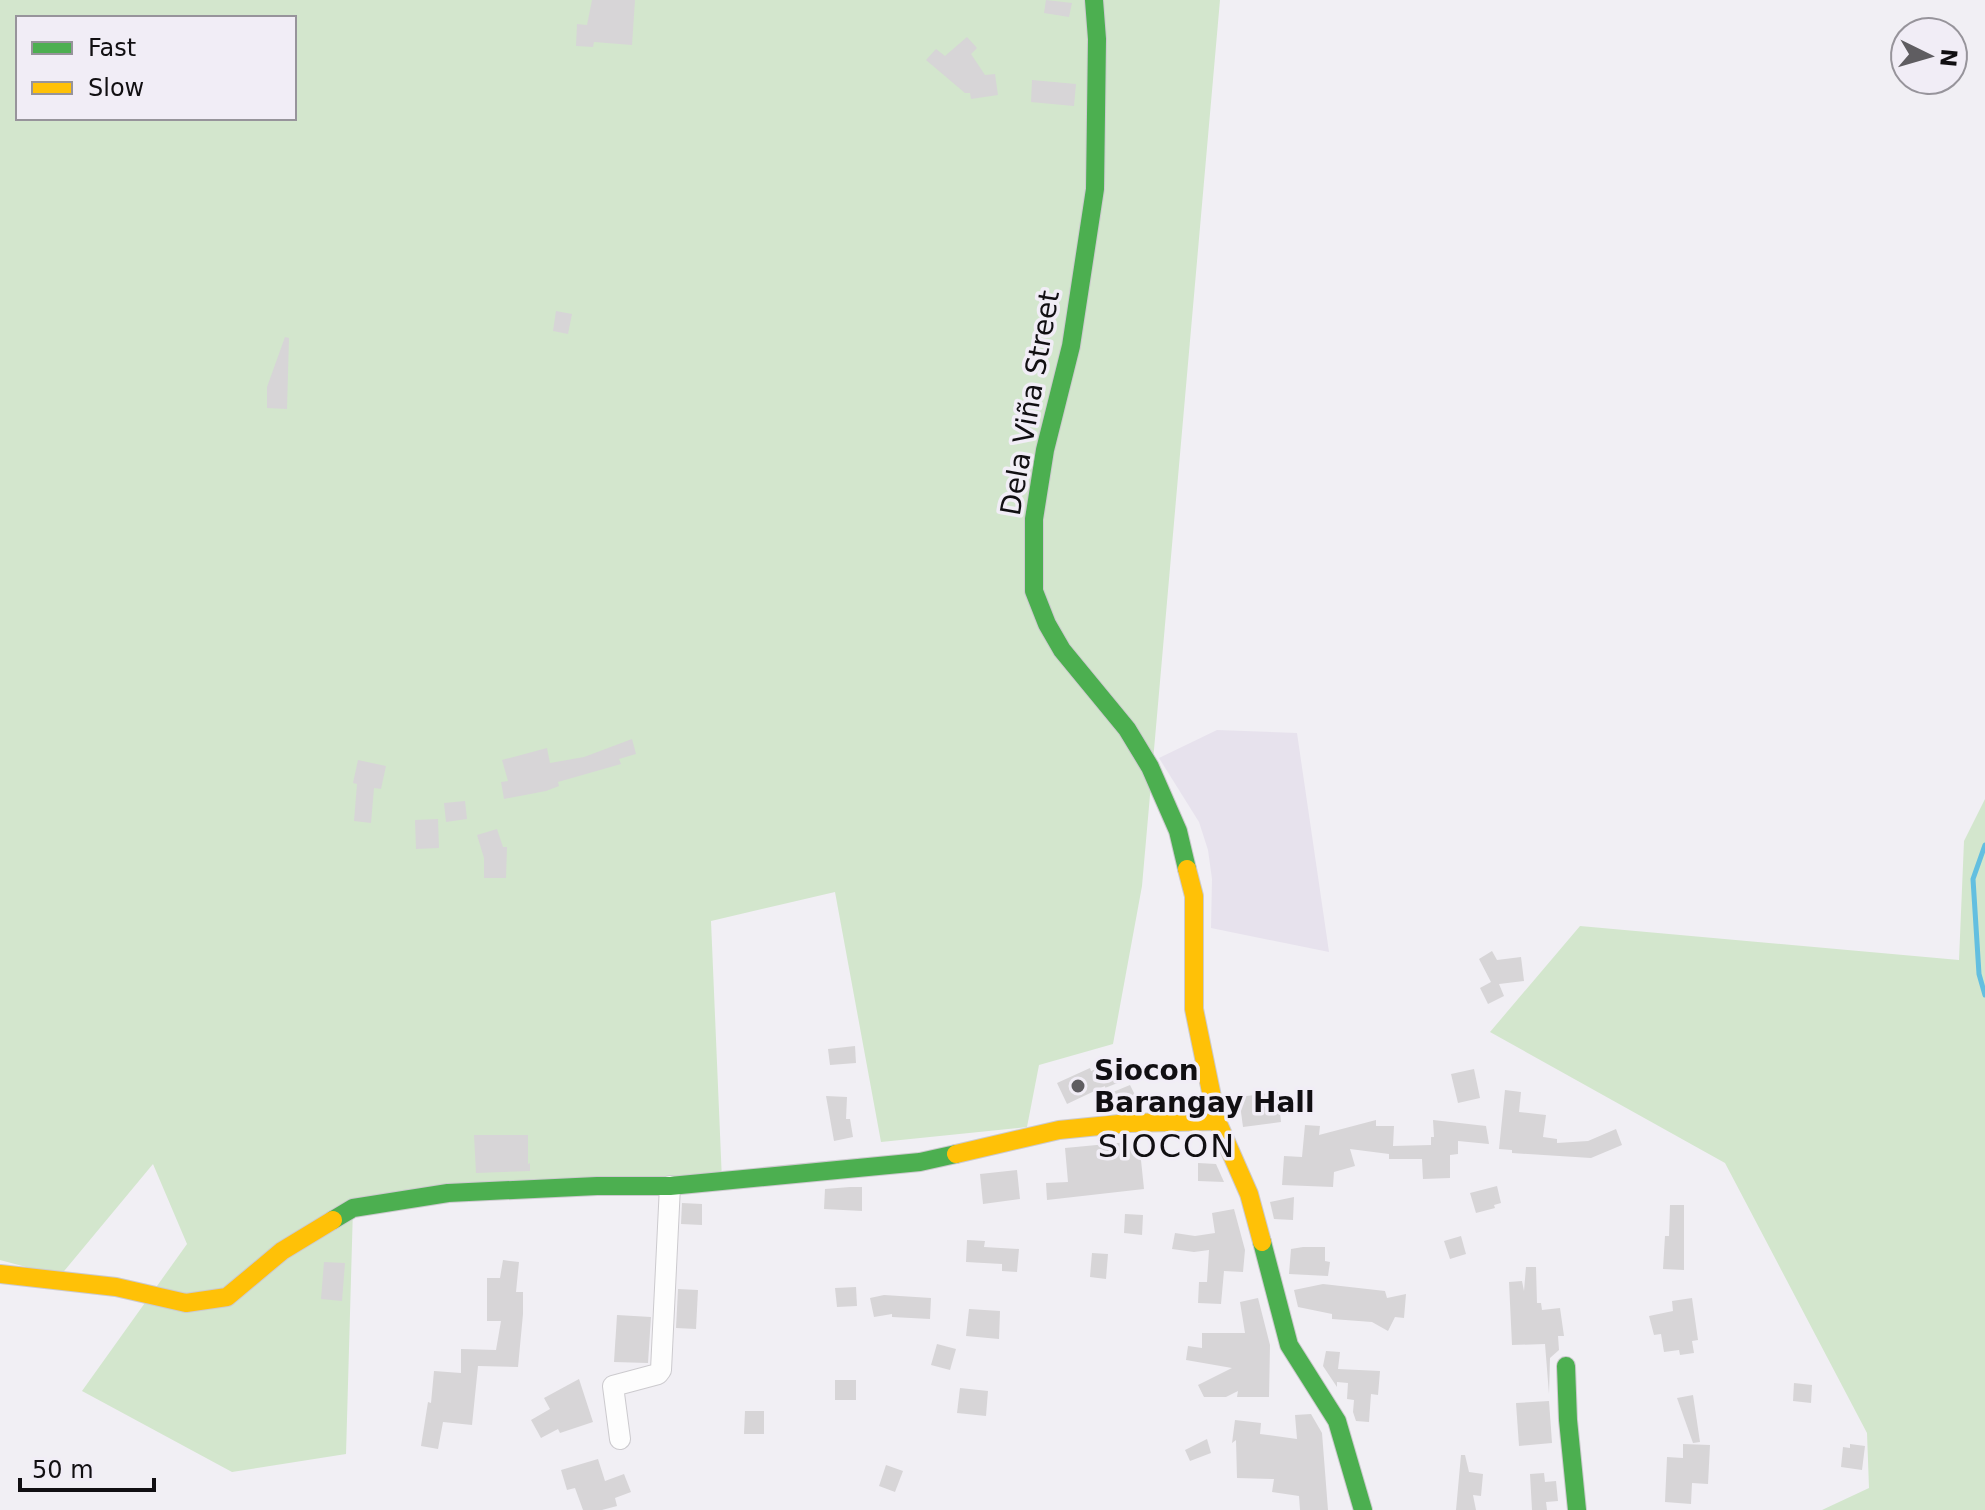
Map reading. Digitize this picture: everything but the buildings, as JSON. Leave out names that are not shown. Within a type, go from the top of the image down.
[{"type":"street","name":"Dela Viña Street","points":[[1094,0],[1097,39],[1095,189],[1071,346],[1045,450],[1034,519],[1034,591],[1047,624],[1062,650],[1127,729],[1150,767],[1178,831],[1194,896],[1194,1009],[1217,1121],[1249,1194],[1289,1345],[1337,1421],[1363,1510]]},
{"type":"street","points":[[0,1274],[116,1287],[186,1303],[227,1297],[282,1251],[353,1208],[448,1193],[670,1186],[920,1162],[1059,1130],[1129,1123],[1217,1121]]},
{"type":"street","points":[[620,1439],[613,1386],[658,1374],[661,1370],[670,1186]]},
{"type":"street","points":[[1566,1366],[1577,1510]]},
{"type":"shaded area","points":[[1217,730],[1297,733],[1329,952],[1211,928],[1212,879],[1208,850],[1199,822],[1159,758]]},
{"type":"green space","points":[[0,0],[1220,0],[1142,886],[1113,1044],[1039,1065],[1027,1127],[881,1142],[835,892],[711,921],[722,1181],[353,1208],[346,1454],[232,1472],[82,1391],[187,1244],[153,1164],[60,1276],[0,1260]]},
{"type":"green space","points":[[1985,799],[1985,1510],[1822,1510],[1869,1488],[1867,1433],[1725,1163],[1490,1032],[1580,926],[1959,960],[1964,841]]},
{"type":"waterway","points":[[1985,845],[1973,879],[1979,974],[1985,995]]},
{"type":"traffic: fast","points":[[1094,0],[1097,39],[1095,189],[1071,346],[1045,450],[1034,519],[1034,591],[1047,624],[1062,650],[1127,729],[1150,767],[1178,831],[1187,869]]},
{"type":"traffic: fast","points":[[333,1220],[353,1208],[448,1193],[670,1186],[920,1162],[956,1154]]},
{"type":"traffic: fast","points":[[1262,1242],[1289,1345],[1337,1421],[1363,1510]]},
{"type":"traffic: fast","points":[[1566,1366],[1577,1510]]},
{"type":"traffic: slow","points":[[1187,869],[1194,896],[1194,1009],[1217,1121],[1249,1194],[1262,1242]]},
{"type":"traffic: slow","points":[[956,1154],[1059,1130],[1129,1123],[1217,1121]]},
{"type":"traffic: slow","points":[[0,1274],[116,1287],[186,1303],[227,1297],[282,1251],[333,1220]]},
{"type":"place","name":"Siocon Barangay Hall","points":[[1078,1086]]},
{"type":"district","name":"SIOCON","points":[[1167,1146]]}]
